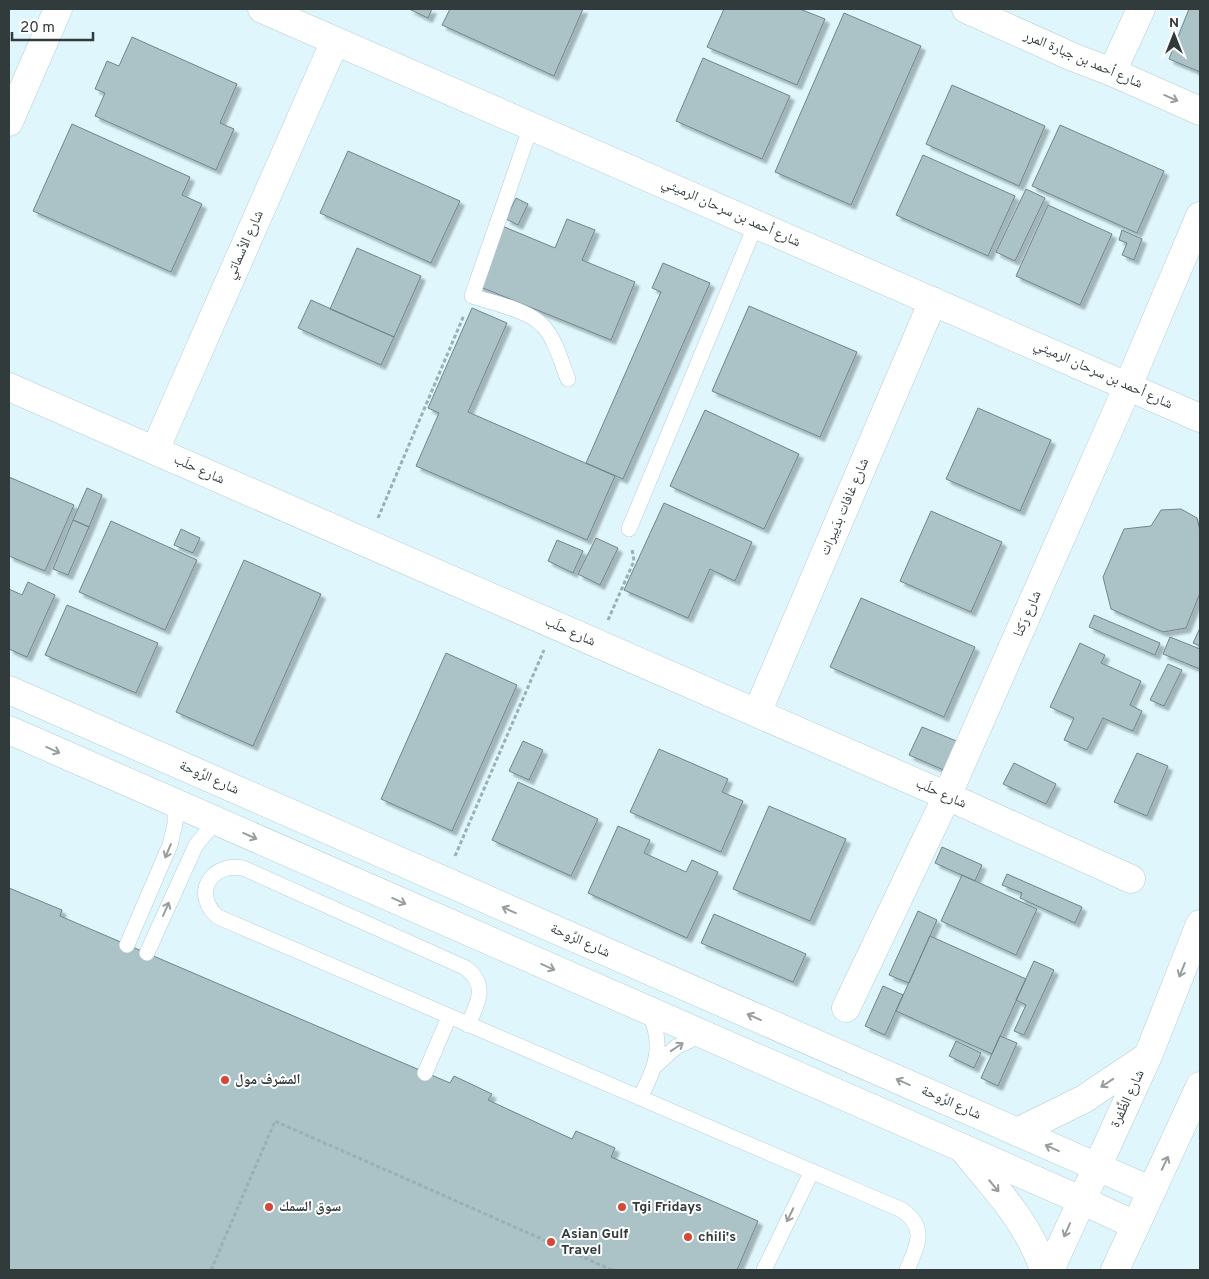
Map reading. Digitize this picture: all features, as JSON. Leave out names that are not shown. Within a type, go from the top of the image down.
[{"type":"street","points":[[9,122],[58,9]]},
{"type":"street","name":"شارع أحمد بن سرحان الرميثي","points":[[262,9],[1200,418]]},
{"type":"street","name":"شارع أحمد بن جبارة المرر","points":[[966,9],[1200,111]]},
{"type":"street","points":[[1112,72],[1125,47],[1140,9]]},
{"type":"street","name":"شارع الأسماتي","points":[[155,450],[335,40]]},
{"type":"street","name":"شارع رَكنا","points":[[846,1008],[947,796],[1128,386],[1200,216]]},
{"type":"street","name":"شارع غافات بدَييرات","points":[[757,713],[933,301]]},
{"type":"street","name":"شارع حلَب","points":[[9,386],[947,796],[1131,879]]},
{"type":"street","name":"شارع الرَّوحة","points":[[9,690],[1152,1191]]},
{"type":"street","points":[[9,730],[1135,1225]]},
{"type":"street","name":"شارع الظَّفرة","points":[[1050,1270],[1148,1056],[1200,924]]},
{"type":"street","points":[[1017,1132],[1084,1099],[1148,1056]]},
{"type":"street","points":[[1115,1270],[1200,1086]]},
{"type":"street","points":[[963,1148],[1016,1214],[1039,1255],[1044,1270]]},
{"type":"lane","points":[[531,126],[472,296],[527,314],[543,325],[551,337],[568,379]]},
{"type":"lane","points":[[630,529],[756,224]]},
{"type":"lane","points":[[127,945],[170,845],[175,824],[175,803]]},
{"type":"lane","points":[[146,953],[196,845],[210,828],[218,822]]},
{"type":"lane","points":[[468,1025],[478,1002],[480,986],[477,979],[466,968],[243,868],[225,868],[217,872],[206,886],[206,903],[211,912],[218,917],[449,1018],[902,1210],[909,1214],[914,1221],[919,1236],[918,1245],[907,1270]]},
{"type":"lane","points":[[640,1098],[655,1066],[658,1038],[650,1012]]},
{"type":"lane","points":[[425,1073],[449,1018]]},
{"type":"lane","points":[[655,1066],[676,1047],[703,1034]]},
{"type":"lane","points":[[764,1270],[812,1171]]},
{"type":"path","points":[[368,543],[472,296]]},
{"type":"path","points":[[598,644],[634,561],[630,529]]},
{"type":"path","points":[[454,857],[555,625]]},
{"type":"path","points":[[212,1270],[275,1121],[612,1270]]},
{"type":"building","points":[[409,9],[432,9],[428,18]]},
{"type":"building","points":[[450,9],[583,9],[554,76],[442,25]]},
{"type":"building","points":[[724,9],[800,9],[825,19],[797,85],[707,47]]},
{"type":"building","points":[[1189,9],[1200,9],[1200,72],[1169,59]]},
{"type":"building","points":[[844,13],[921,46],[851,205],[775,172]]},
{"type":"building","points":[[132,37],[237,84],[220,123],[234,129],[216,170],[95,116],[105,93],[95,89],[107,61],[119,66]]},
{"type":"building","points":[[703,58],[790,96],[762,159],[676,121]]},
{"type":"building","points":[[952,85],[1045,126],[1019,186],[926,144]]},
{"type":"building","points":[[72,124],[190,177],[182,195],[202,204],[171,272],[33,211]]},
{"type":"building","points":[[1060,125],[1164,171],[1137,233],[1032,186]]},
{"type":"building","points":[[348,151],[460,201],[431,263],[320,213]]},
{"type":"building","points":[[923,155],[1015,196],[988,256],[896,215]]},
{"type":"building","points":[[1026,189],[1045,198],[1015,261],[996,252]]},
{"type":"building","points":[[516,198],[528,204],[518,225],[506,219]]},
{"type":"building","points":[[1048,205],[1112,234],[1080,305],[1016,276]]},
{"type":"building","points":[[567,219],[595,230],[582,260],[635,282],[611,340],[478,286],[502,226],[555,248]]},
{"type":"building","points":[[1122,230],[1142,239],[1134,260],[1122,255],[1127,243],[1119,240]]},
{"type":"building","points":[[357,248],[421,276],[394,337],[330,309]]},
{"type":"building","points":[[663,263],[710,283],[623,479],[586,463],[661,292],[652,288]]},
{"type":"building","points":[[311,300],[394,337],[381,365],[298,328]]},
{"type":"building","points":[[749,306],[857,352],[820,437],[712,391]]},
{"type":"building","points":[[472,308],[507,323],[468,412],[615,476],[587,540],[416,466],[439,413],[428,408]]},
{"type":"building","points":[[978,408],[1051,440],[1020,511],[946,479]]},
{"type":"building","points":[[705,410],[799,454],[764,529],[670,486]]},
{"type":"building","points":[[9,477],[74,505],[45,571],[9,556]]},
{"type":"building","points":[[87,488],[102,495],[89,527],[73,520]]},
{"type":"building","points":[[664,503],[752,542],[735,581],[710,569],[688,618],[624,590]]},
{"type":"building","points":[[1181,509],[1197,518],[1200,531],[1200,593],[1186,628],[1163,632],[1111,609],[1103,577],[1124,529],[1151,526],[1161,510]]},
{"type":"building","points":[[931,511],[1002,542],[971,612],[900,581]]},
{"type":"building","points":[[73,520],[89,527],[68,575],[53,569]]},
{"type":"building","points":[[111,521],[197,560],[165,630],[79,592]]},
{"type":"building","points":[[181,529],[200,538],[193,553],[174,545]]},
{"type":"building","points":[[596,538],[618,548],[600,585],[578,574]]},
{"type":"building","points":[[557,540],[583,551],[573,573],[548,561]]},
{"type":"building","points":[[244,560],[321,594],[253,746],[176,712]]},
{"type":"building","points":[[28,582],[55,595],[27,657],[9,649],[9,589],[22,595]]},
{"type":"building","points":[[861,598],[975,647],[944,717],[830,667]]},
{"type":"building","points":[[67,605],[158,643],[136,693],[45,655]]},
{"type":"building","points":[[1094,615],[1160,643],[1155,655],[1089,627]]},
{"type":"building","points":[[1200,628],[1200,646],[1193,643]]},
{"type":"building","points":[[1170,637],[1200,649],[1200,669],[1163,654]]},
{"type":"building","points":[[1080,643],[1105,655],[1101,663],[1141,681],[1130,705],[1142,711],[1133,731],[1103,718],[1087,750],[1064,740],[1074,718],[1050,707]]},
{"type":"building","points":[[446,653],[517,685],[452,831],[381,799]]},
{"type":"building","points":[[1168,664],[1182,670],[1164,706],[1150,700]]},
{"type":"building","points":[[922,727],[959,742],[946,771],[909,755]]},
{"type":"building","points":[[523,741],[543,750],[529,780],[509,771]]},
{"type":"building","points":[[659,749],[728,779],[722,792],[743,801],[721,852],[630,812]]},
{"type":"building","points":[[1137,753],[1168,766],[1147,816],[1114,802]]},
{"type":"building","points":[[1014,763],[1056,784],[1046,804],[1003,784]]},
{"type":"building","points":[[518,782],[598,819],[571,876],[492,840]]},
{"type":"building","points":[[769,806],[846,839],[810,921],[733,889]]},
{"type":"building","points":[[618,826],[650,840],[644,853],[686,872],[692,860],[718,872],[687,938],[588,893]]},
{"type":"building","points":[[942,847],[982,865],[975,881],[935,863]]},
{"type":"building","points":[[1007,874],[1082,907],[1075,923],[1020,898],[1022,893],[1002,885]]},
{"type":"building","points":[[962,875],[1037,909],[1016,955],[941,921]]},
{"type":"building","name":"المشرف مول","points":[[9,888],[62,910],[60,916],[450,1083],[454,1076],[492,1094],[488,1100],[572,1139],[576,1131],[615,1148],[611,1157],[758,1221],[737,1270],[9,1270]]},
{"type":"building","points":[[918,911],[937,920],[909,983],[889,975]]},
{"type":"building","points":[[714,914],[806,954],[793,982],[701,943]]},
{"type":"building","points":[[930,936],[1026,979],[992,1054],[896,1011]]},
{"type":"building","points":[[1034,961],[1054,970],[1024,1035],[1014,1031],[1026,1005],[1016,1000]]},
{"type":"building","points":[[883,986],[903,995],[885,1035],[865,1026]]},
{"type":"building","points":[[1000,1036],[1017,1043],[998,1086],[981,1078]]},
{"type":"building","points":[[956,1041],[981,1053],[974,1068],[949,1056]]},
{"type":"place","name":"المشرف مول","points":[[225,1080]]},
{"type":"place","name":"سوق السمك","points":[[269,1207]]},
{"type":"place","name":"Tgi Fridays","points":[[622,1207]]},
{"type":"place","name":"chili's","points":[[688,1237]]},
{"type":"place","name":"Asian Gulf Travel","points":[[551,1242]]}]
